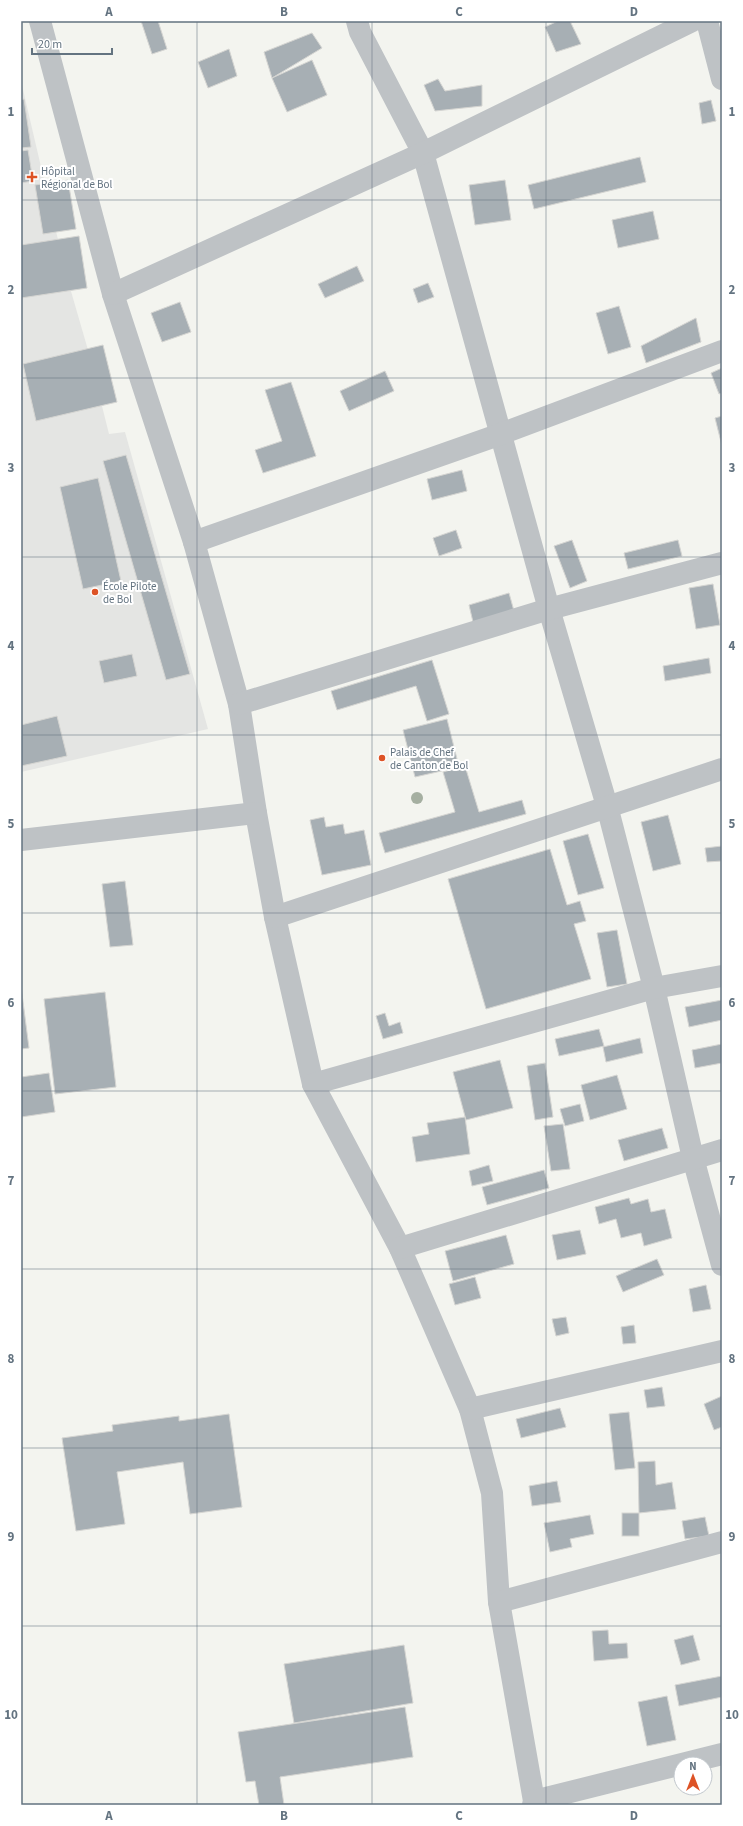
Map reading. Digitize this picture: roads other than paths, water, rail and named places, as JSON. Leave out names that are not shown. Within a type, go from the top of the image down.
[{"type":"street","points":[[40,21],[113,294],[194,542],[239,704],[256,813],[275,917],[313,1084],[400,1248],[470,1409],[492,1494],[499,1602],[533,1803],[722,1754]]},
{"type":"street","points":[[357,21],[360,32],[423,153],[549,609],[608,806],[654,988],[693,1158],[722,1265]]},
{"type":"street","points":[[113,294],[423,153],[692,21]]},
{"type":"street","points":[[707,21],[722,78]]},
{"type":"street","points":[[194,542],[501,434],[722,351]]},
{"type":"street","points":[[239,704],[549,609],[722,563]]},
{"type":"street","points":[[275,917],[722,769]]},
{"type":"street","points":[[21,840],[256,813]]},
{"type":"street","points":[[313,1084],[654,988],[722,976]]},
{"type":"street","points":[[400,1248],[722,1150]]},
{"type":"street","points":[[470,1409],[722,1351]]},
{"type":"street","points":[[499,1602],[722,1542]]},
{"type":"place","name":"Hôpital Régional de Bol","points":[[32,177]]},
{"type":"place","name":"École Pilote de Bol","points":[[95,592]]},
{"type":"place","name":"Palais de Chef de Canton de Bol","points":[[382,758]]}]
